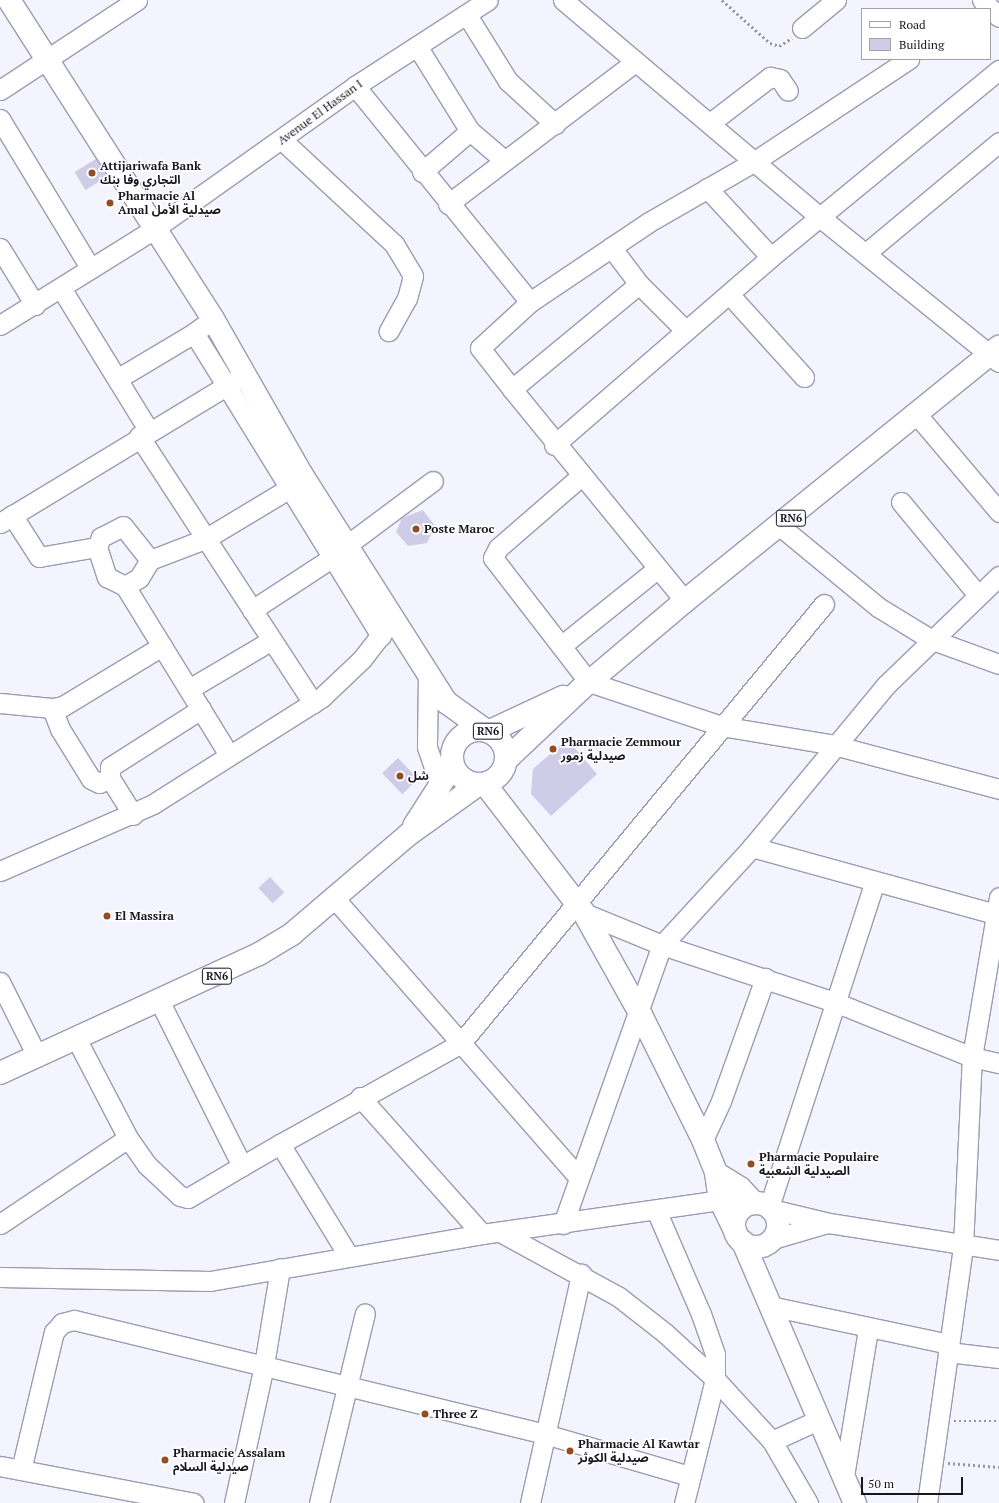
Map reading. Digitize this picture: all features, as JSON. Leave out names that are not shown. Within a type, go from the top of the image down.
[{"type":"main road","points":[[9,0],[154,229],[213,319],[236,380],[296,481],[387,627],[428,673],[446,702],[487,731]]},
{"type":"main road","name":"RN6","points":[[0,1073],[160,1002],[259,954],[292,934],[335,899],[408,835],[493,776],[586,685],[685,601],[781,527],[996,355]]},
{"type":"main road","name":"RN6","points":[[408,835],[440,785],[453,757],[469,732],[487,731],[586,685]]},
{"type":"main road","points":[[446,702],[453,757],[463,779],[493,776],[520,827],[580,908],[640,1013],[703,1140],[716,1173],[720,1200],[768,1298],[818,1420],[855,1503]]},
{"type":"main road","name":"RN6","points":[[487,731],[503,742],[493,776]]},
{"type":"main road","points":[[716,1173],[758,1202],[778,1224],[770,1242],[768,1298]]},
{"type":"main road","points":[[758,1202],[740,1210],[734,1225],[739,1238],[755,1247],[770,1242]]},
{"type":"street","points":[[0,90],[137,0]]},
{"type":"street","name":"Avenue El Hassan I","points":[[0,325],[35,305],[154,229],[282,140],[355,86],[488,0]]},
{"type":"street","points":[[563,0],[635,62],[755,161],[820,218],[996,355]]},
{"type":"street","points":[[802,28],[836,0]]},
{"type":"street","points":[[991,11],[999,17]]},
{"type":"street","points":[[467,15],[508,81],[555,124]]},
{"type":"street","points":[[418,46],[470,130],[504,160]]},
{"type":"street","points":[[685,601],[554,445],[480,348],[530,302],[611,247],[707,188],[755,161],[907,60]]},
{"type":"street","points":[[448,204],[635,62]]},
{"type":"street","points":[[554,445],[771,257],[999,70]]},
{"type":"street","points":[[710,123],[770,77],[780,79],[788,92]]},
{"type":"street","points":[[355,86],[422,172],[530,302]]},
{"type":"street","points":[[0,119],[91,269]]},
{"type":"street","points":[[422,172],[470,130]]},
{"type":"street","points":[[282,140],[394,244],[413,276],[408,298],[389,331]]},
{"type":"street","points":[[866,253],[999,142]]},
{"type":"street","points":[[707,188],[771,257]]},
{"type":"street","points":[[611,247],[639,284],[686,330]]},
{"type":"street","points":[[0,248],[35,305]]},
{"type":"street","points":[[512,389],[639,284]]},
{"type":"street","points":[[61,288],[117,379],[144,433],[205,539],[313,703]]},
{"type":"street","points":[[729,294],[804,377]]},
{"type":"street","points":[[117,379],[194,333],[213,319]]},
{"type":"street","points":[[97,547],[39,556],[6,519],[144,433],[236,380],[194,333]]},
{"type":"street","points":[[918,416],[999,512]]},
{"type":"street","points":[[580,477],[498,548],[493,558],[561,646],[586,685],[721,726],[834,745],[999,789]]},
{"type":"street","points":[[125,586],[139,578],[150,560],[205,539],[296,481]]},
{"type":"street","points":[[252,610],[340,551],[433,481]]},
{"type":"street","points":[[901,502],[978,596]]},
{"type":"street","points":[[150,560],[123,526],[101,537],[97,547],[107,577],[125,586],[229,755]]},
{"type":"street","points":[[781,527],[878,607],[930,640],[999,664]]},
{"type":"street","points":[[561,646],[658,568]]},
{"type":"street","points":[[563,1224],[578,1177],[640,1013],[662,945],[752,847],[834,745],[930,640],[978,596],[997,581]]},
{"type":"street","points":[[76,1038],[128,1138],[147,1165],[180,1196],[188,1198],[360,1097],[460,1044],[580,908],[721,726],[824,604]]},
{"type":"street","points":[[0,871],[133,815],[313,703],[362,659],[387,627]]},
{"type":"street","points":[[189,689],[272,640]]},
{"type":"street","points":[[0,703],[52,708],[63,706],[162,646]]},
{"type":"street","points":[[428,673],[426,747],[440,785]]},
{"type":"street","points":[[52,708],[60,729],[91,779],[99,784],[110,778]]},
{"type":"street","points":[[133,815],[110,778],[110,766],[201,709]]},
{"type":"street","points":[[752,847],[874,883],[997,908],[972,1057],[963,1246],[927,1503]]},
{"type":"street","points":[[758,1202],[837,1003],[874,883]]},
{"type":"street","points":[[335,899],[460,1044],[578,1177]]},
{"type":"street","points":[[580,908],[662,945],[837,1003],[972,1057],[999,1063]]},
{"type":"street","points":[[703,1140],[721,1101],[765,978]]},
{"type":"street","points":[[0,982],[37,1056]]},
{"type":"street","points":[[160,1002],[242,1166]]},
{"type":"street","points":[[360,1097],[491,1233],[581,1274],[619,1296],[715,1380],[772,1441],[808,1503]]},
{"type":"street","points":[[0,1224],[128,1138]]},
{"type":"street","points":[[280,1144],[348,1255]]},
{"type":"street","points":[[0,1277],[183,1282],[234,1278],[348,1255],[720,1200],[758,1202],[829,1223],[963,1246],[999,1250]]},
{"type":"street","points":[[656,1210],[708,1332],[714,1354],[715,1380],[684,1503]]},
{"type":"street","points":[[770,1242],[829,1223]]},
{"type":"street","points":[[234,1503],[264,1365],[280,1268]]},
{"type":"street","points":[[530,1503],[581,1274]]},
{"type":"street","points":[[768,1298],[868,1329],[948,1348],[999,1358]]},
{"type":"street","points":[[318,1503],[365,1313]]},
{"type":"street","points":[[21,1470],[54,1332],[68,1320],[264,1365],[545,1434],[690,1476]]},
{"type":"street","points":[[844,1476],[868,1329]]},
{"type":"street","points":[[772,1441],[818,1420]]},
{"type":"street","points":[[0,1466],[194,1503]]},
{"type":"path","points":[[722,0],[775,45],[783,45],[802,28]]},
{"type":"path","points":[[939,1421],[999,1421]]},
{"type":"path","points":[[932,1462],[999,1467]]},
{"type":"building","points":[[96,159],[107,177],[85,190],[75,172]]},
{"type":"building","name":"Poste Maroc","points":[[423,510],[435,526],[427,543],[408,546],[396,532],[402,518]]},
{"type":"building","points":[[567,739],[597,774],[551,816],[531,794],[533,769]]},
{"type":"building","name":"شل","points":[[398,758],[418,779],[402,794],[382,773]]},
{"type":"building","points":[[270,877],[284,892],[273,903],[258,888]]},
{"type":"place","name":"Attijariwafa Bank التجاري وفا بنك","points":[[92,173]]},
{"type":"place","name":"Pharmacie Al Amal صيدلية الأمل","points":[[110,203]]},
{"type":"place","name":"Poste Maroc","points":[[416,529]]},
{"type":"place","name":"Pharmacie Zemmour صيدلية زمور","points":[[553,749]]},
{"type":"place","name":"شل","points":[[400,776]]},
{"type":"place","name":"El Massira","points":[[107,916]]},
{"type":"place","name":"Pharmacie Populaire الصيدلية الشعبية","points":[[751,1164]]},
{"type":"place","name":"Three Z","points":[[425,1414]]},
{"type":"place","name":"Pharmacie Al Kawtar صيدلية الكوثر","points":[[570,1451]]},
{"type":"place","name":"Pharmacie Assalam صيدلية السلام","points":[[165,1460]]}]
